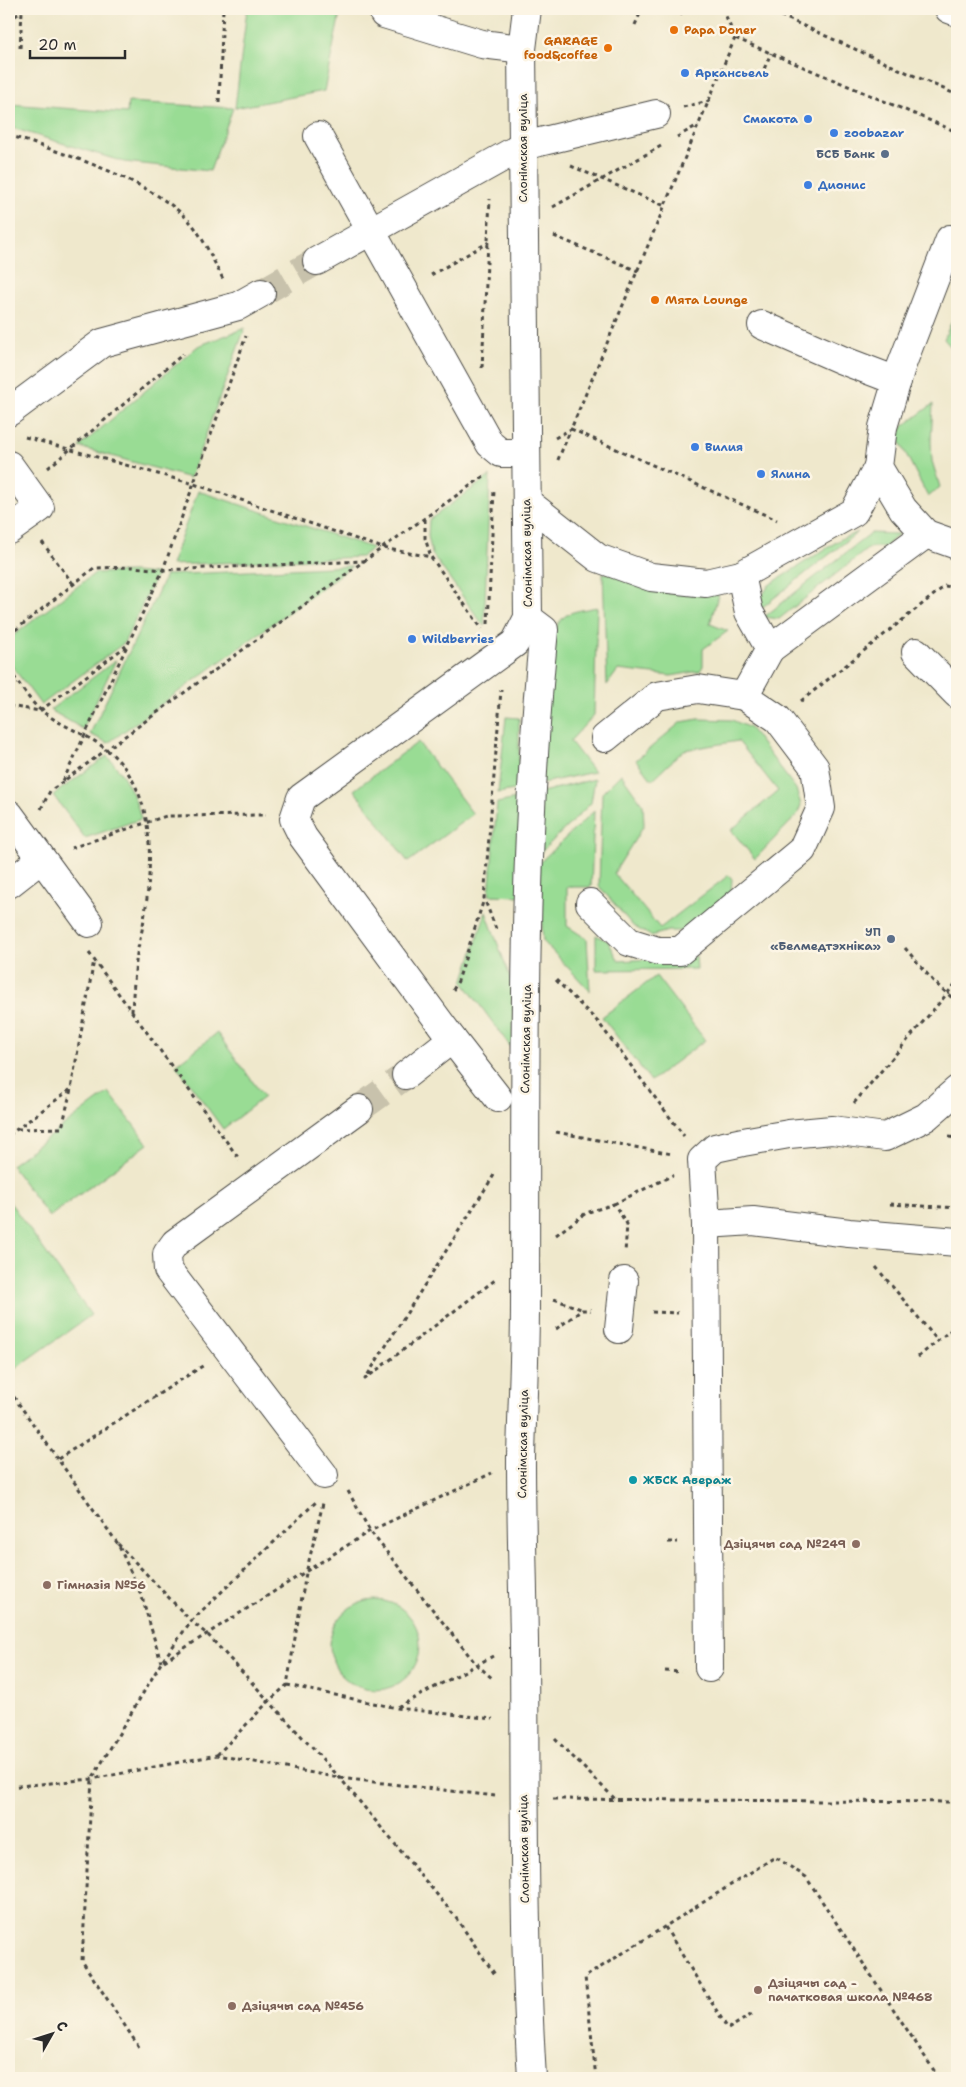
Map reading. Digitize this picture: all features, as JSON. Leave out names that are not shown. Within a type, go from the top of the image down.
[{"type":"street","name":"Слонімская вуліца","points":[[527,9],[522,49],[528,618],[544,630],[535,716],[527,950],[525,1257],[521,1458],[524,1642],[523,1799],[532,2078]]},
{"type":"street","points":[[949,9],[957,12]]},
{"type":"street","points":[[384,14],[482,44],[522,49]]},
{"type":"street","points":[[317,261],[523,146],[656,114]]},
{"type":"street","points":[[318,136],[493,456],[501,453],[526,453]]},
{"type":"street","points":[[527,502],[598,558],[651,578],[706,583],[741,574],[854,512],[878,467],[883,427],[897,381],[950,239]]},
{"type":"street","points":[[14,423],[102,344],[250,300]]},
{"type":"street","points":[[762,325],[842,360],[897,381]]},
{"type":"street","points":[[9,465],[40,508],[9,530]]},
{"type":"street","points":[[878,467],[903,509],[926,534],[957,545]]},
{"type":"street","points":[[744,696],[770,649],[926,534]]},
{"type":"street","points":[[741,574],[748,612],[770,649]]},
{"type":"street","points":[[498,1098],[452,1039],[304,837],[294,819],[301,798],[492,647],[516,643],[528,618]]},
{"type":"street","points":[[916,652],[957,694]]},
{"type":"street","points":[[590,903],[629,942],[658,951],[680,951],[802,850],[821,808],[815,768],[778,719],[744,696],[698,689],[657,696],[605,738]]},
{"type":"street","points":[[9,814],[89,924]]},
{"type":"street","points":[[9,884],[42,859]]},
{"type":"street","points":[[406,1075],[452,1039]]},
{"type":"street","points":[[709,1668],[706,1224],[702,1160],[715,1148],[742,1142],[832,1130],[885,1136],[926,1117],[957,1090]]},
{"type":"street","points":[[331,1484],[168,1270],[167,1254],[175,1242],[359,1109]]},
{"type":"street","points":[[706,1224],[753,1221],[849,1233],[957,1242]]},
{"type":"street","points":[[619,1329],[624,1281]]},
{"type":"path","points":[[219,102],[224,9]]},
{"type":"path","points":[[635,26],[642,9]]},
{"type":"path","points":[[680,15],[683,9]]},
{"type":"path","points":[[723,9],[735,38],[957,132]]},
{"type":"path","points":[[766,9],[957,95]]},
{"type":"path","points":[[9,21],[23,10]]},
{"type":"path","points":[[20,48],[23,10]]},
{"type":"path","points":[[556,466],[735,38]]},
{"type":"path","points":[[761,76],[770,53]]},
{"type":"path","points":[[9,135],[112,172],[167,202],[192,224],[250,300],[249,326],[163,570],[62,782]]},
{"type":"path","points":[[482,376],[491,164]]},
{"type":"path","points":[[567,164],[665,206]]},
{"type":"path","points":[[524,223],[638,271]]},
{"type":"path","points":[[25,487],[187,350]]},
{"type":"path","points":[[14,423],[70,449],[194,484],[383,548],[431,557]]},
{"type":"path","points":[[526,453],[571,429]]},
{"type":"path","points":[[571,429],[812,535]]},
{"type":"path","points":[[50,791],[425,518],[493,456]]},
{"type":"path","points":[[492,647],[493,456]]},
{"type":"path","points":[[425,518],[425,538],[431,557],[492,647],[502,671],[484,898],[498,935]]},
{"type":"path","points":[[9,635],[94,568],[133,567],[163,570],[364,561]]},
{"type":"path","points":[[778,719],[945,586],[957,588]]},
{"type":"path","points":[[40,711],[127,646]]},
{"type":"path","points":[[9,670],[40,711]]},
{"type":"path","points":[[9,706],[40,711],[107,749],[122,764],[142,801],[147,822],[149,874],[136,961],[132,1012]]},
{"type":"path","points":[[42,859],[166,816],[261,814],[294,819]]},
{"type":"path","points":[[905,948],[934,982],[957,1002]]},
{"type":"path","points":[[527,950],[598,1022],[702,1160]]},
{"type":"path","points":[[88,951],[257,1183]]},
{"type":"path","points":[[17,1129],[62,1128],[94,959]]},
{"type":"path","points":[[832,1130],[957,982]]},
{"type":"path","points":[[9,1135],[71,1088]]},
{"type":"path","points":[[525,1126],[702,1160]]},
{"type":"path","points":[[498,1168],[365,1379],[586,1213],[614,1204],[702,1160]]},
{"type":"path","points":[[614,1204],[627,1224],[624,1281]]},
{"type":"path","points":[[849,1233],[938,1341]]},
{"type":"path","points":[[918,1357],[957,1326]]},
{"type":"path","points":[[58,1459],[228,1350]]},
{"type":"path","points":[[9,1390],[118,1544],[191,1621],[208,1635],[340,1778],[454,1915],[497,1977]]},
{"type":"path","points":[[161,1663],[370,1531],[521,1458]]},
{"type":"path","points":[[331,1484],[476,1664],[523,1714],[616,1800]]},
{"type":"path","points":[[217,1755],[287,1684],[306,1573],[331,1484]]},
{"type":"path","points":[[139,2047],[82,1960],[92,1779],[161,1663],[191,1621],[331,1484]]},
{"type":"path","points":[[118,1544],[142,1597],[161,1663]]},
{"type":"path","points":[[397,1708],[476,1664],[524,1642]]},
{"type":"path","points":[[287,1684],[397,1708],[523,1714]]},
{"type":"path","points":[[9,1787],[92,1779],[217,1755],[340,1778],[523,1799],[957,1802]]},
{"type":"path","points":[[596,2078],[585,1977],[775,1856],[806,1877],[939,2078]]},
{"type":"path","points":[[665,1927],[728,2029],[754,2013]]},
{"type":"green space","points":[[247,9],[341,9],[324,91],[235,108]]},
{"type":"green space","points":[[128,102],[233,108],[210,171],[124,162],[9,127],[9,104],[127,113]]},
{"type":"green space","points":[[957,309],[957,354],[944,339]]},
{"type":"green space","points":[[245,328],[190,478],[79,447],[198,346]]},
{"type":"green space","points":[[933,404],[932,461],[940,487],[928,497],[898,438],[902,427]]},
{"type":"green space","points":[[490,476],[484,626],[432,554],[428,536],[429,520]]},
{"type":"green space","points":[[198,491],[373,548],[361,557],[171,565]]},
{"type":"green space","points":[[858,532],[760,609],[762,596],[769,585],[841,539]]},
{"type":"green space","points":[[871,533],[899,534],[885,547],[870,547],[779,619],[764,617]]},
{"type":"green space","points":[[352,566],[108,743],[90,734],[166,575]]},
{"type":"green space","points":[[133,572],[157,574],[124,643],[41,705],[9,662],[9,639],[95,573]]},
{"type":"green space","points":[[603,573],[719,592],[710,624],[728,631],[703,649],[703,666],[700,671],[671,676],[618,670],[607,685]]},
{"type":"green space","points":[[597,607],[594,715],[570,741],[594,772],[538,784],[550,637],[568,614]]},
{"type":"green space","points":[[116,660],[83,729],[50,710]]},
{"type":"green space","points":[[506,717],[519,718],[519,789],[498,793]]},
{"type":"green space","points":[[699,719],[732,720],[750,728],[796,789],[801,805],[797,815],[755,859],[731,830],[778,791],[738,741],[684,750],[652,780],[636,760],[681,722]]},
{"type":"green space","points":[[418,742],[473,814],[408,862],[354,790]]},
{"type":"green space","points":[[107,756],[119,770],[128,785],[136,801],[141,819],[85,838],[53,795]]},
{"type":"green space","points":[[621,774],[643,805],[644,825],[614,873],[660,928],[729,875],[732,879],[731,893],[690,931],[668,931],[651,936],[633,926],[599,886],[602,793]]},
{"type":"green space","points":[[595,779],[591,803],[535,858],[538,793]]},
{"type":"green space","points":[[521,798],[520,896],[489,895],[497,803]]},
{"type":"green space","points":[[594,811],[591,887],[567,887],[567,926],[587,939],[590,991],[543,941],[538,864]]},
{"type":"green space","points":[[486,912],[517,996],[515,1053],[463,982]]},
{"type":"green space","points":[[596,935],[608,941],[619,961],[696,956],[697,969],[596,970]]},
{"type":"green space","points":[[656,976],[705,1040],[651,1081],[602,1017]]},
{"type":"green space","points":[[217,1033],[264,1097],[223,1129],[176,1065]]},
{"type":"green space","points":[[109,1092],[148,1144],[49,1217],[11,1165]]},
{"type":"green space","points":[[9,1201],[91,1315],[12,1371],[9,1367]]},
{"type":"green space","points":[[375,1600],[392,1603],[407,1613],[417,1628],[420,1645],[417,1662],[407,1677],[392,1687],[375,1690],[358,1687],[343,1677],[333,1662],[330,1645],[333,1628],[343,1613],[358,1603]]},
{"type":"tunnel","points":[[261,293],[317,261]]},
{"type":"tunnel","points":[[359,1109],[406,1075]]},
{"type":"place","name":"Papa Doner","points":[[674,30]]},
{"type":"place","name":"GARAGE food&coffee","points":[[608,48]]},
{"type":"place","name":"Аркансьель","points":[[685,73]]},
{"type":"place","name":"Смакота","points":[[808,119]]},
{"type":"place","name":"zoobazar","points":[[834,133]]},
{"type":"place","name":"БСБ Банк","points":[[885,154]]},
{"type":"place","name":"Дионис","points":[[808,185]]},
{"type":"place","name":"Мята Lounge","points":[[655,300]]},
{"type":"place","name":"Вилия","points":[[695,447]]},
{"type":"place","name":"Ялина","points":[[761,474]]},
{"type":"place","name":"Wildberries","points":[[412,639]]},
{"type":"place","name":"УП «Белмедтэхніка»","points":[[891,939]]},
{"type":"place","name":"ЖБСК Авераж","points":[[633,1480]]},
{"type":"place","name":"Дзіцячы сад №249","points":[[856,1544]]},
{"type":"place","name":"Гімназія №56","points":[[47,1585]]},
{"type":"place","name":"Дзіцячы сад - пачатковая школа №468","points":[[758,1990]]},
{"type":"place","name":"Дзіцячы сад №456","points":[[232,2006]]}]
